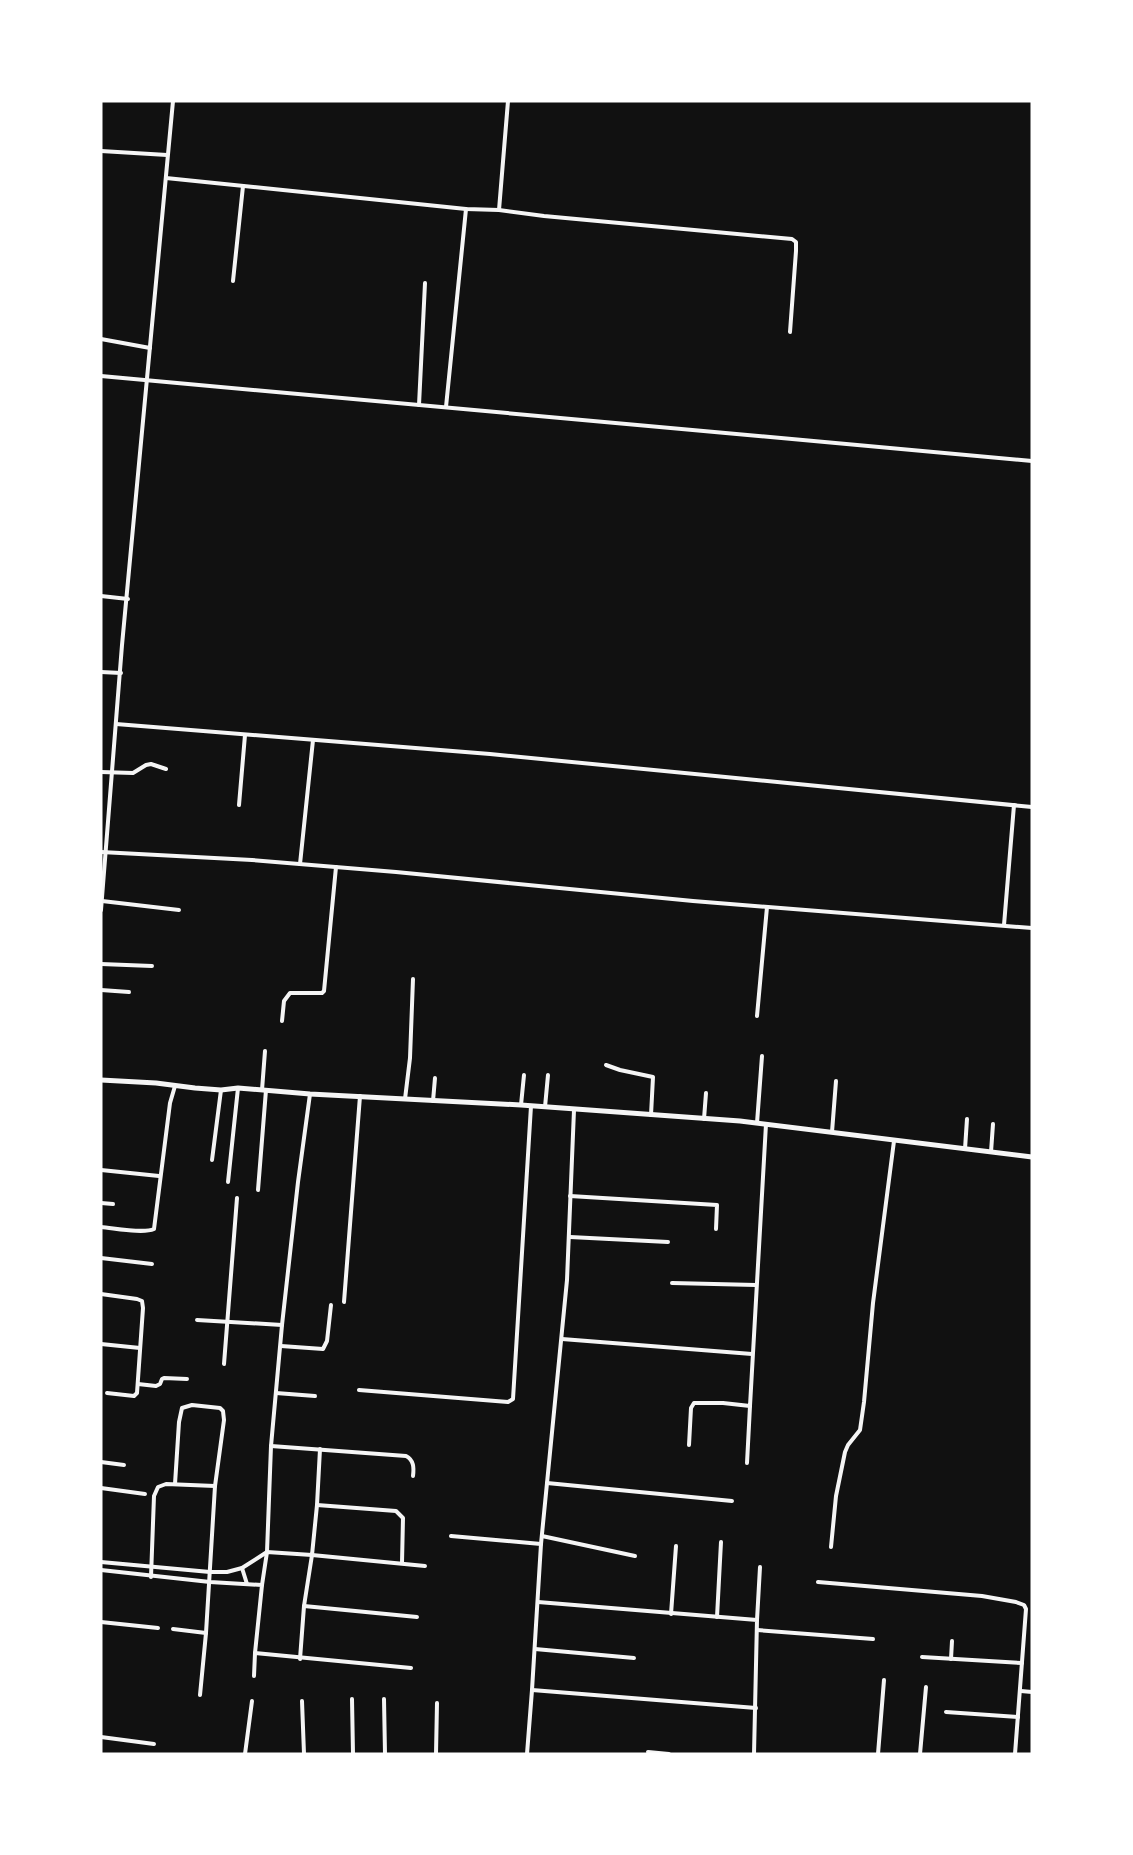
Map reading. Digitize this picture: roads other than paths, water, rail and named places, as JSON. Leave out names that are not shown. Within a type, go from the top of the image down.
[{"type":"street","points":[[101,910],[103,853],[128,599],[172,101]]},
{"type":"street","points":[[499,210],[508,101]]},
{"type":"street","points":[[101,151],[167,155]]},
{"type":"street","points":[[166,178],[795,240],[796,251],[790,332]]},
{"type":"street","points":[[233,281],[243,186]]},
{"type":"street","points":[[446,407],[466,209]]},
{"type":"street","points":[[419,405],[425,283]]},
{"type":"street","points":[[101,339],[150,348]]},
{"type":"street","points":[[101,376],[1032,460]]},
{"type":"street","points":[[101,596],[128,599]]},
{"type":"street","points":[[101,672],[121,673]]},
{"type":"street","points":[[116,724],[510,756],[1032,807]]},
{"type":"street","points":[[239,804],[245,735]]},
{"type":"street","points":[[300,864],[313,740]]},
{"type":"street","points":[[101,772],[112,773],[118,771],[133,773],[151,764],[166,769]]},
{"type":"street","points":[[1004,925],[1014,805]]},
{"type":"street","points":[[103,853],[300,864],[767,907],[1032,928]]},
{"type":"street","points":[[282,1021],[284,1001],[290,993],[322,993],[324,990],[336,867]]},
{"type":"street","points":[[102,901],[180,910]]},
{"type":"street","points":[[757,1016],[767,907]]},
{"type":"street","points":[[101,964],[152,966]]},
{"type":"street","points":[[405,1099],[410,1058],[412,979]]},
{"type":"street","points":[[101,990],[129,992]]},
{"type":"street","points":[[258,1190],[265,1051]]},
{"type":"street","points":[[758,1123],[762,1056]]},
{"type":"street","points":[[606,1065],[653,1077],[651,1115]]},
{"type":"street","points":[[521,1106],[524,1075]]},
{"type":"street","points":[[545,1107],[548,1075]]},
{"type":"street","points":[[433,1100],[435,1078]]},
{"type":"street","points":[[101,1080],[156,1083],[221,1090],[238,1088],[310,1094],[531,1106],[758,1123],[1032,1157]]},
{"type":"street","points":[[832,1132],[836,1081]]},
{"type":"street","points":[[101,1227],[154,1229],[159,1176],[170,1103],[175,1086]]},
{"type":"street","points":[[228,1182],[238,1088]]},
{"type":"street","points":[[212,1160],[221,1090]]},
{"type":"street","points":[[704,1119],[706,1093]]},
{"type":"street","points":[[254,1676],[262,1585],[267,1552],[271,1446],[282,1325],[310,1094]]},
{"type":"street","points":[[344,1302],[360,1096]]},
{"type":"street","points":[[359,1390],[508,1402],[514,1399],[531,1106]]},
{"type":"street","points":[[527,1754],[541,1544],[562,1339],[570,1237],[574,1110]]},
{"type":"street","points":[[965,1149],[967,1119]]},
{"type":"street","points":[[747,1463],[766,1124]]},
{"type":"street","points":[[991,1152],[993,1124]]},
{"type":"street","points":[[831,1547],[836,1496],[845,1452],[860,1430],[873,1303],[894,1141]]},
{"type":"street","points":[[101,1170],[159,1176]]},
{"type":"street","points":[[570,1196],[717,1205]]},
{"type":"street","points":[[224,1364],[237,1198]]},
{"type":"street","points":[[716,1229],[717,1198]]},
{"type":"street","points":[[101,1203],[113,1204]]},
{"type":"street","points":[[570,1237],[668,1242]]},
{"type":"street","points":[[101,1258],[152,1264]]},
{"type":"street","points":[[672,1283],[756,1285]]},
{"type":"street","points":[[101,1294],[131,1297],[142,1301],[143,1308],[136,1396],[107,1393]]},
{"type":"street","points":[[280,1346],[324,1349],[327,1341],[331,1305]]},
{"type":"street","points":[[198,1320],[282,1325]]},
{"type":"street","points":[[562,1339],[752,1354]]},
{"type":"street","points":[[101,1344],[140,1348]]},
{"type":"street","points":[[138,1384],[156,1386],[164,1378],[188,1379]]},
{"type":"street","points":[[276,1393],[315,1396]]},
{"type":"street","points":[[689,1445],[691,1408],[694,1403],[723,1403],[750,1406]]},
{"type":"street","points":[[175,1484],[181,1411],[186,1406],[200,1405],[220,1408],[223,1412],[224,1420],[215,1486],[210,1582],[200,1695]]},
{"type":"street","points":[[271,1446],[406,1456],[410,1458],[412,1463],[413,1476]]},
{"type":"street","points":[[300,1659],[304,1606],[318,1504],[320,1449]]},
{"type":"street","points":[[101,1462],[124,1464]]},
{"type":"street","points":[[547,1483],[732,1501]]},
{"type":"street","points":[[151,1577],[154,1496],[158,1487],[175,1484],[215,1486]]},
{"type":"street","points":[[101,1488],[145,1494]]},
{"type":"street","points":[[318,1504],[396,1511],[403,1518],[402,1563]]},
{"type":"street","points":[[451,1536],[541,1544]]},
{"type":"street","points":[[542,1536],[635,1556]]},
{"type":"street","points":[[717,1617],[721,1542]]},
{"type":"street","points":[[672,1614],[676,1546]]},
{"type":"street","points":[[101,1562],[227,1572],[242,1568],[267,1552],[425,1566]]},
{"type":"street","points":[[754,1754],[760,1567]]},
{"type":"street","points":[[242,1568],[246,1584]]},
{"type":"street","points":[[101,1570],[151,1577],[262,1585]]},
{"type":"street","points":[[818,1582],[982,1596],[1024,1605],[1026,1617],[1016,1754]]},
{"type":"street","points":[[538,1602],[757,1620]]},
{"type":"street","points":[[304,1606],[417,1617]]},
{"type":"street","points":[[1026,1617],[1032,1617]]},
{"type":"street","points":[[101,1622],[158,1628]]},
{"type":"street","points":[[172,1629],[206,1632]]},
{"type":"street","points":[[757,1630],[873,1639]]},
{"type":"street","points":[[951,1659],[952,1641]]},
{"type":"street","points":[[535,1648],[634,1658]]},
{"type":"street","points":[[255,1653],[300,1659],[410,1668]]},
{"type":"street","points":[[922,1657],[1022,1663]]},
{"type":"street","points":[[878,1754],[884,1680]]},
{"type":"street","points":[[920,1754],[926,1687]]},
{"type":"street","points":[[532,1690],[756,1708]]},
{"type":"street","points":[[1020,1691],[1032,1692]]},
{"type":"street","points":[[352,1699],[353,1754]]},
{"type":"street","points":[[384,1699],[385,1754]]},
{"type":"street","points":[[245,1754],[252,1701]]},
{"type":"street","points":[[302,1701],[304,1754]]},
{"type":"street","points":[[436,1754],[437,1703]]},
{"type":"street","points":[[946,1712],[1018,1717]]},
{"type":"street","points":[[101,1737],[154,1744]]},
{"type":"street","points":[[648,1752],[669,1754]]}]
